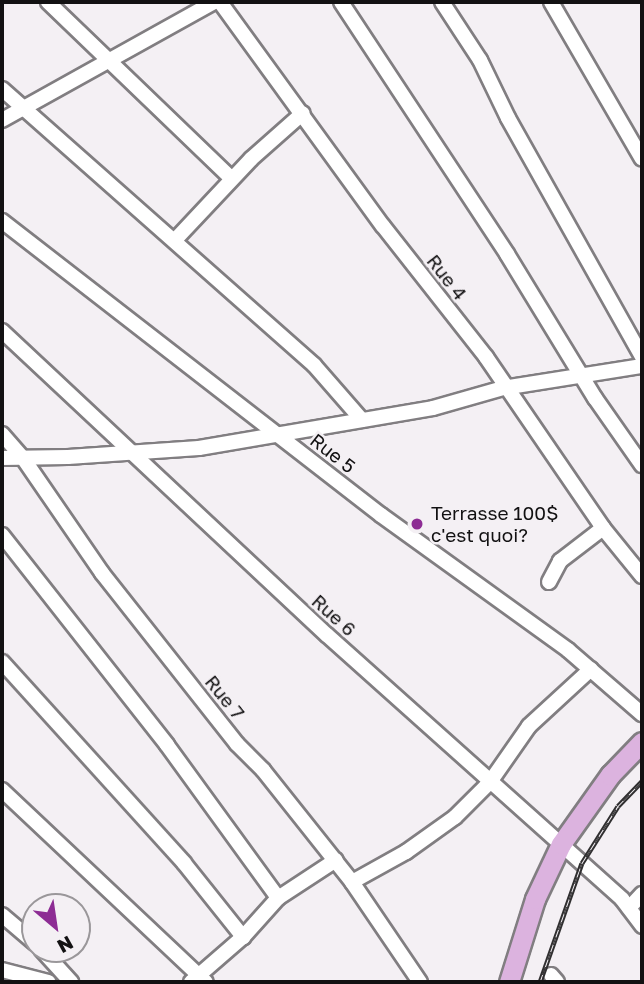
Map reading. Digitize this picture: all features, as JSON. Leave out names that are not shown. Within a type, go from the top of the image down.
[{"type":"main road","points":[[509,982],[535,899],[561,844],[610,775],[642,741]]},
{"type":"street","points":[[48,2],[232,179]]},
{"type":"street","points":[[2,120],[214,2]]},
{"type":"street","name":"Rue 4","points":[[220,2],[383,226],[486,357],[603,528],[637,559],[642,576]]},
{"type":"street","points":[[341,2],[507,254],[582,377],[642,465]]},
{"type":"street","points":[[442,2],[480,60],[508,118],[642,357]]},
{"type":"street","points":[[551,2],[642,159]]},
{"type":"street","points":[[2,89],[176,240],[314,365],[362,420]]},
{"type":"street","points":[[176,240],[232,179],[303,113]]},
{"type":"street","name":"Rue 5","points":[[2,221],[381,515],[592,669],[642,713]]},
{"type":"street","name":"Rue 6","points":[[2,331],[132,454],[561,844],[629,908],[642,926]]},
{"type":"street","points":[[2,457],[132,454],[281,436],[463,401],[505,388],[642,366]]},
{"type":"street","name":"Rue 7","points":[[2,433],[23,458],[102,573],[237,744],[336,860],[420,982]]},
{"type":"street","points":[[549,582],[560,561],[603,528]]},
{"type":"street","points":[[2,535],[167,745],[278,898]]},
{"type":"street","points":[[2,662],[184,863],[243,937]]},
{"type":"street","points":[[352,882],[439,831],[490,782],[529,726],[592,669]]},
{"type":"street","points":[[2,790],[199,980],[278,898],[336,860]]},
{"type":"street","points":[[629,908],[642,894]]},
{"type":"street","points":[[2,915],[21,931]]},
{"type":"street","points":[[54,963],[71,982]]},
{"type":"street","points":[[2,970],[48,982]]},
{"type":"railway","points":[[540,982],[582,863],[618,806],[642,781]]},
{"type":"place","name":"Terrasse 100$ c'est quoi?","points":[[417,524]]}]
